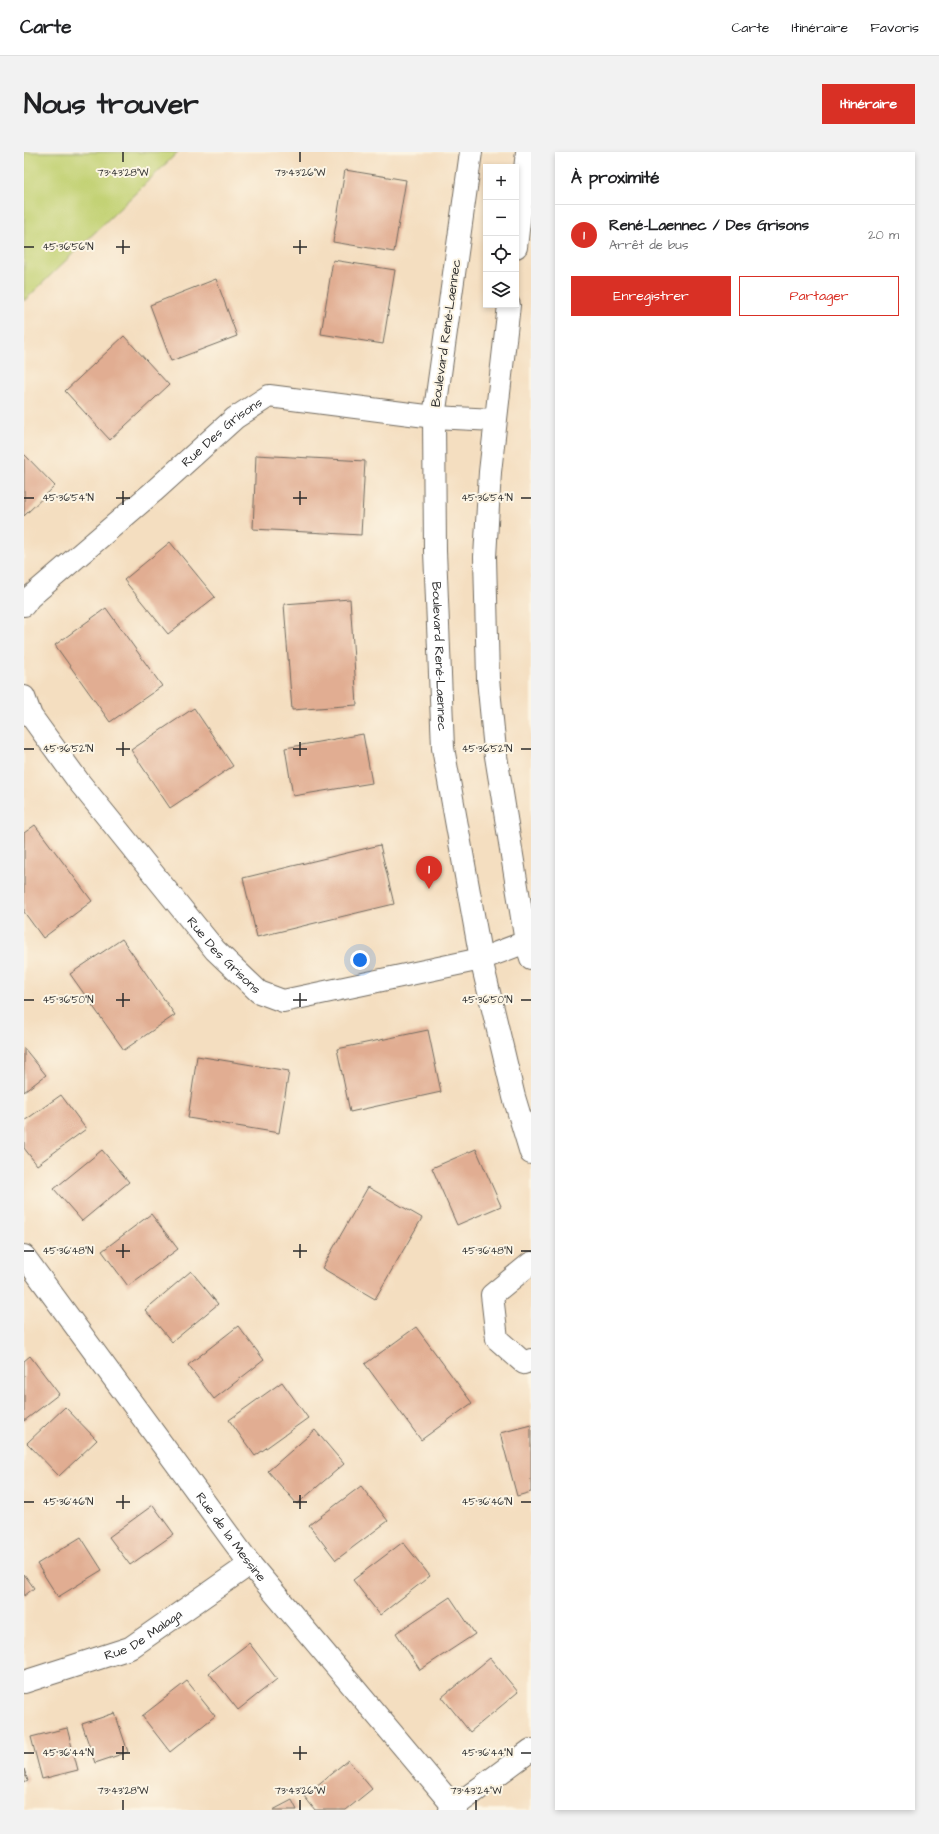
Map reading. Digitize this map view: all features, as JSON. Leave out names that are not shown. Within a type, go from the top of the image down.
[{"type":"street","name":"Boulevard René-Laennec","points":[[471,152],[434,417],[435,551],[443,748],[481,959],[514,1097],[531,1153]]},
{"type":"street","points":[[517,236],[527,152]]},
{"type":"street","points":[[509,308],[490,472],[485,557],[488,679],[495,750],[529,950]]},
{"type":"street","name":"Rue Des Grisons","points":[[24,605],[29,598],[153,492],[235,418],[269,396],[434,417],[495,420]]},
{"type":"street","name":"Rue Des Grisons","points":[[24,697],[31,716],[84,788],[215,950],[259,992],[283,1001],[529,950]]},
{"type":"street","name":"Rue de la Messine","points":[[24,1256],[250,1564],[452,1809]]},
{"type":"street","points":[[531,1264],[492,1295],[497,1339],[524,1363],[531,1360]]},
{"type":"street","name":"Rue De Malaga","points":[[24,1682],[130,1648],[250,1564]]},
{"type":"street","points":[[452,1809],[531,1750]]},
{"type":"green space","points":[[24,152],[178,152],[24,301]]},
{"type":"building","points":[[345,170],[406,180],[394,252],[333,242]]},
{"type":"building","points":[[333,260],[395,270],[383,344],[321,334]]},
{"type":"building","points":[[216,279],[237,336],[171,361],[150,305]]},
{"type":"building","points":[[124,336],[169,385],[110,440],[65,391]]},
{"type":"building","points":[[24,454],[55,486],[24,516]]},
{"type":"building","points":[[256,455],[365,461],[361,535],[253,529]]},
{"type":"building","points":[[170,542],[215,597],[168,634],[124,580]]},
{"type":"building","points":[[350,599],[357,705],[292,710],[284,604]]},
{"type":"building","points":[[106,608],[162,686],[110,722],[55,645]]},
{"type":"building","points":[[194,708],[233,766],[170,808],[131,750]]},
{"type":"building","points":[[363,734],[372,783],[293,796],[285,748]]},
{"type":"building","points":[[35,825],[92,901],[43,938],[24,912],[24,833]]},
{"type":"building","points":[[380,845],[394,904],[257,937],[243,878]]},
{"type":"building","points":[[122,939],[175,1015],[124,1050],[70,974]]},
{"type":"building","points":[[428,1030],[441,1092],[350,1112],[337,1049]]},
{"type":"building","points":[[24,1048],[46,1075],[24,1092]]},
{"type":"building","points":[[197,1056],[289,1071],[279,1133],[188,1118]]},
{"type":"building","points":[[61,1095],[86,1129],[37,1165],[24,1148],[24,1121]]},
{"type":"building","points":[[476,1149],[501,1206],[457,1225],[432,1168]]},
{"type":"building","points":[[102,1150],[129,1182],[82,1221],[54,1189]]},
{"type":"building","points":[[368,1187],[422,1218],[375,1299],[322,1268]]},
{"type":"building","points":[[151,1214],[178,1249],[128,1286],[102,1251]]},
{"type":"building","points":[[191,1271],[218,1304],[172,1342],[145,1310]]},
{"type":"building","points":[[238,1326],[264,1360],[214,1399],[188,1365]]},
{"type":"building","points":[[416,1327],[472,1403],[421,1440],[365,1364]]},
{"type":"building","points":[[30,1356],[59,1394],[24,1421],[24,1361]]},
{"type":"building","points":[[282,1382],[308,1418],[255,1456],[229,1420]]},
{"type":"building","points":[[65,1407],[97,1440],[59,1476],[27,1443]]},
{"type":"building","points":[[531,1425],[531,1492],[517,1496],[500,1433]]},
{"type":"building","points":[[315,1430],[344,1464],[297,1504],[268,1471]]},
{"type":"building","points":[[361,1486],[388,1521],[336,1560],[309,1525]]},
{"type":"building","points":[[153,1505],[174,1534],[130,1565],[109,1537]]},
{"type":"building","points":[[81,1537],[102,1570],[58,1597],[37,1564]]},
{"type":"building","points":[[403,1542],[430,1576],[380,1615],[353,1580]]},
{"type":"building","points":[[24,1574],[34,1588],[24,1596]]},
{"type":"building","points":[[450,1597],[475,1634],[420,1670],[396,1633]]},
{"type":"building","points":[[249,1643],[277,1679],[238,1710],[209,1673]]},
{"type":"building","points":[[490,1658],[518,1692],[470,1732],[442,1697]]},
{"type":"building","points":[[187,1681],[215,1716],[170,1752],[142,1716]]},
{"type":"building","points":[[115,1713],[128,1752],[95,1763],[82,1724]]},
{"type":"building","points":[[67,1728],[78,1770],[42,1779],[31,1737]]},
{"type":"building","points":[[348,1760],[372,1789],[346,1810],[315,1810],[304,1796]]},
{"type":"building","points":[[24,1769],[28,1781],[24,1783]]},
{"type":"building","points":[[292,1800],[297,1810],[273,1810]]},
{"type":"place","name":"René-Laennec / Des Grisons","points":[[429,889]]}]
